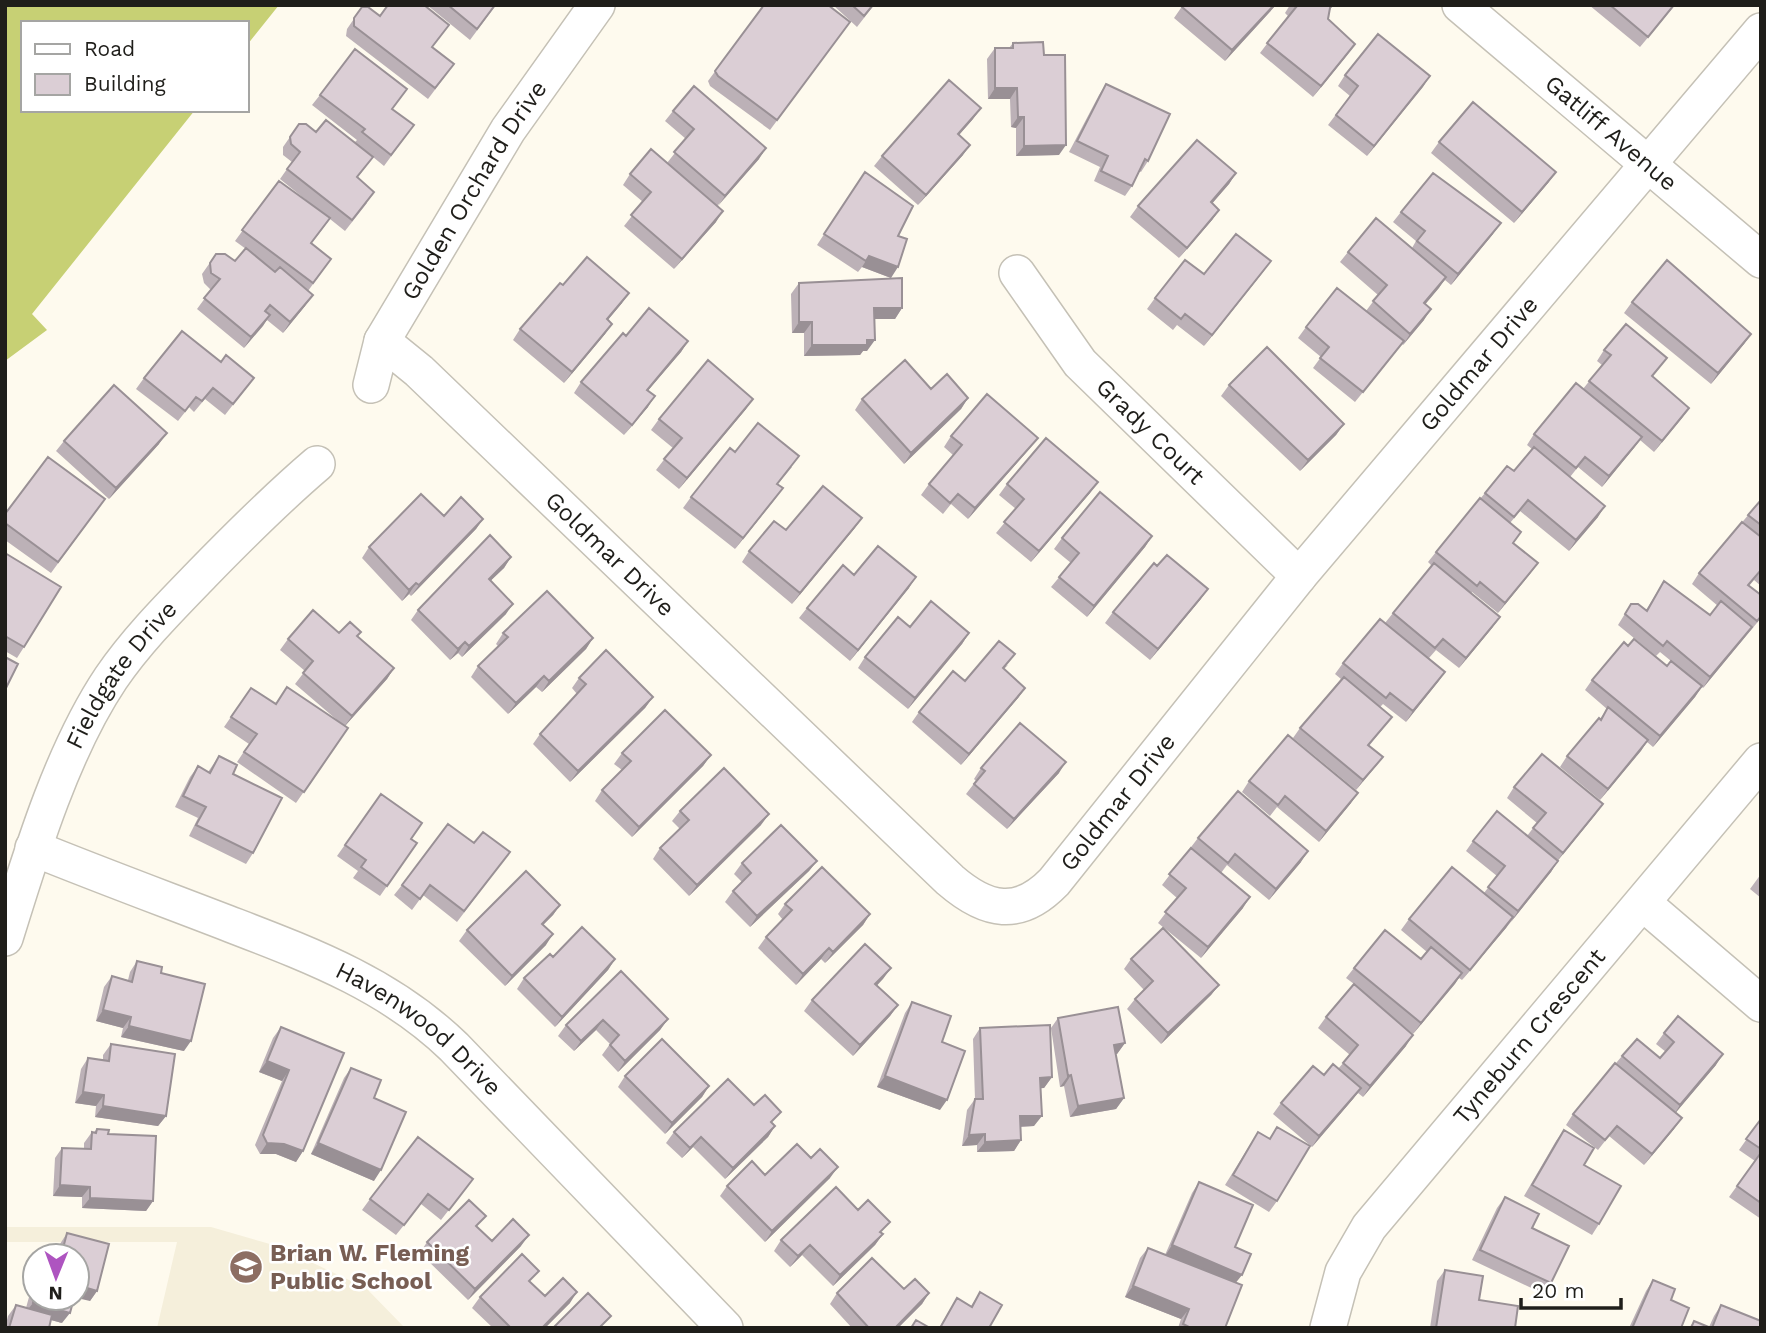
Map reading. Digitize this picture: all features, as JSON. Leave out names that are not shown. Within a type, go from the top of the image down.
[{"type":"street","name":"Golden Orchard Drive","points":[[371,385],[382,341],[508,130],[597,5]]},
{"type":"street","name":"Gatliff Avenue","points":[[1460,5],[1761,261]]},
{"type":"street","name":"Goldmar Drive","points":[[382,341],[419,371],[950,880],[973,898],[992,906],[1023,904],[1042,895],[1054,882],[1299,576],[1646,163],[1761,31]]},
{"type":"street","name":"Grady Court","points":[[1017,273],[1080,363],[1299,576]]},
{"type":"street","name":"Fieldgate Drive","points":[[5,938],[33,848],[80,735],[111,679],[155,622],[256,517],[317,464]]},
{"type":"street","name":"Tyneburn Crescent","points":[[1328,1328],[1343,1272],[1369,1227],[1761,761]]},
{"type":"street","name":"Havenwood Drive","points":[[33,848],[339,967],[398,1000],[427,1020],[725,1328]]},
{"type":"street","points":[[1643,904],[1761,1004]]},
{"type":"shaded area","name":"Brian W. Fleming Public School","points":[[5,1227],[211,1227],[277,1246],[366,1288],[405,1328],[157,1328],[177,1242],[5,1242]]},
{"type":"green space","points":[[5,5],[279,5],[248,44],[248,21],[21,21],[21,112],[193,112],[32,314],[47,330],[5,361]]},
{"type":"building","points":[[388,5],[424,5],[449,25],[432,47],[454,64],[435,88],[354,26],[354,18],[362,7],[368,7],[380,16]]},
{"type":"building","points":[[448,5],[495,5],[477,29]]},
{"type":"building","points":[[764,5],[828,5],[850,22],[777,120],[715,71]]},
{"type":"building","points":[[852,5],[873,5],[864,16]]},
{"type":"building","points":[[1274,5],[1232,50],[1182,7]]},
{"type":"building","points":[[1296,5],[1332,5],[1328,19],[1355,44],[1321,86],[1267,43]]},
{"type":"building","points":[[1610,5],[1674,5],[1648,37]]},
{"type":"building","points":[[1378,34],[1430,76],[1374,146],[1336,115],[1358,86],[1345,75]]},
{"type":"building","points":[[1043,42],[1044,55],[1065,55],[1066,145],[1024,146],[1024,117],[1018,117],[1017,88],[995,88],[995,48],[1013,48],[1013,43]]},
{"type":"building","points":[[355,49],[407,89],[392,109],[414,125],[391,155],[362,132],[365,129],[320,95]]},
{"type":"building","points":[[949,80],[981,108],[958,134],[970,145],[926,195],[882,156]]},
{"type":"building","points":[[1106,84],[1170,114],[1148,161],[1145,159],[1132,186],[1101,171],[1108,156],[1077,141]]},
{"type":"building","points":[[694,86],[766,148],[725,196],[674,152],[694,129],[673,111]]},
{"type":"building","points":[[1473,102],[1556,172],[1522,212],[1439,142]]},
{"type":"building","points":[[326,120],[373,157],[357,177],[374,192],[352,220],[287,169],[300,152],[291,144],[290,137],[299,124],[306,124],[316,132]]},
{"type":"building","points":[[1197,140],[1236,173],[1211,202],[1219,210],[1187,248],[1138,206]]},
{"type":"building","points":[[651,149],[723,211],[682,259],[631,215],[651,192],[630,174]]},
{"type":"building","points":[[865,172],[913,206],[898,236],[907,239],[898,267],[869,256],[866,261],[824,234]]},
{"type":"building","points":[[1433,173],[1501,223],[1458,274],[1417,241],[1425,231],[1401,212]]},
{"type":"building","points":[[279,181],[330,218],[311,243],[331,259],[313,283],[242,230]]},
{"type":"building","points":[[1376,218],[1446,277],[1424,303],[1431,309],[1410,334],[1373,301],[1387,285],[1348,252]]},
{"type":"building","points":[[1236,234],[1271,261],[1212,335],[1185,314],[1181,319],[1155,298],[1185,260],[1204,274]]},
{"type":"building","points":[[246,248],[275,272],[280,267],[313,295],[290,322],[270,305],[265,311],[270,315],[251,337],[204,298],[220,279],[211,273],[210,263],[216,254],[225,254],[235,261]]},
{"type":"building","points":[[587,257],[629,293],[607,319],[612,324],[572,372],[520,329]]},
{"type":"building","points":[[1667,260],[1751,334],[1718,373],[1632,302]]},
{"type":"building","points":[[902,278],[902,308],[874,308],[875,340],[867,340],[867,345],[812,345],[812,322],[799,322],[799,283]]},
{"type":"building","points":[[1337,288],[1404,341],[1363,392],[1320,358],[1329,347],[1306,327]]},
{"type":"building","points":[[649,308],[688,341],[647,390],[655,396],[632,425],[581,382],[623,333],[626,336]]},
{"type":"building","points":[[1626,324],[1667,358],[1652,376],[1689,408],[1662,441],[1589,381],[1611,355],[1604,350]]},
{"type":"building","points":[[182,331],[221,362],[226,355],[254,378],[233,404],[213,388],[202,401],[196,397],[185,411],[144,378]]},
{"type":"building","points":[[1267,347],[1344,424],[1308,460],[1229,385]]},
{"type":"building","points":[[708,360],[753,399],[687,478],[664,459],[682,438],[659,419]]},
{"type":"building","points":[[905,360],[931,389],[947,374],[968,398],[911,453],[862,399]]},
{"type":"building","points":[[1576,383],[1642,437],[1609,476],[1585,457],[1576,468],[1534,434]]},
{"type":"building","points":[[114,385],[167,433],[116,488],[64,441]]},
{"type":"building","points":[[987,394],[1038,438],[975,508],[958,494],[950,503],[929,484],[962,445],[951,436]]},
{"type":"building","points":[[758,423],[799,456],[777,484],[783,488],[743,538],[691,497],[730,448],[735,452]]},
{"type":"building","points":[[1046,438],[1098,482],[1039,551],[1004,522],[1024,499],[1007,484]]},
{"type":"building","points":[[1534,447],[1605,506],[1576,540],[1528,500],[1514,517],[1485,493],[1507,466],[1514,471]]},
{"type":"building","points":[[48,457],[105,499],[58,562],[5,523],[5,514]]},
{"type":"building","points":[[823,486],[862,518],[800,593],[749,551],[774,521],[786,530]]},
{"type":"building","points":[[1100,492],[1152,536],[1094,606],[1059,577],[1079,553],[1062,538]]},
{"type":"building","points":[[421,494],[444,516],[461,497],[483,519],[419,585],[416,583],[409,590],[369,547]]},
{"type":"building","points":[[1480,498],[1521,532],[1513,543],[1538,563],[1505,603],[1480,582],[1477,586],[1436,552]]},
{"type":"building","points":[[1761,500],[1761,525],[1748,515]]},
{"type":"building","points":[[1742,522],[1761,537],[1761,570],[1748,585],[1761,595],[1761,616],[1757,621],[1699,573]]},
{"type":"building","points":[[490,535],[511,557],[489,579],[513,604],[469,646],[465,642],[458,649],[418,610]]},
{"type":"building","points":[[878,546],[916,577],[858,650],[807,608],[843,565],[854,575]]},
{"type":"building","points":[[5,553],[61,587],[24,647],[5,636]]},
{"type":"building","points":[[1167,555],[1208,589],[1158,649],[1113,612],[1154,563],[1157,566]]},
{"type":"building","points":[[1434,563],[1500,617],[1466,658],[1443,639],[1435,648],[1393,613]]},
{"type":"building","points":[[1664,581],[1710,615],[1721,601],[1752,627],[1710,677],[1667,641],[1663,646],[1625,614],[1631,604],[1638,604],[1647,611]]},
{"type":"building","points":[[547,591],[593,638],[549,681],[544,676],[516,703],[478,666],[508,637],[503,633]]},
{"type":"building","points":[[931,601],[969,633],[915,698],[865,657],[898,617],[910,627]]},
{"type":"building","points":[[313,610],[339,633],[350,622],[361,632],[357,636],[394,668],[352,716],[303,673],[313,661],[288,639]]},
{"type":"building","points":[[1380,619],[1445,672],[1413,711],[1390,693],[1386,698],[1343,663]]},
{"type":"building","points":[[1634,639],[1667,666],[1671,661],[1702,686],[1660,736],[1592,680],[1624,642],[1628,646]]},
{"type":"building","points":[[999,641],[1015,654],[1003,668],[1025,688],[969,754],[919,712],[953,671],[965,681]]},
{"type":"building","points":[[606,650],[653,697],[578,771],[540,734],[586,684],[579,678]]},
{"type":"building","points":[[5,657],[18,664],[5,690]]},
{"type":"building","points":[[1344,677],[1392,717],[1368,745],[1383,757],[1363,780],[1300,728]]},
{"type":"building","points":[[287,687],[348,728],[304,792],[244,752],[257,734],[231,717],[251,688],[276,704]]},
{"type":"building","points":[[1608,707],[1648,740],[1608,789],[1567,756],[1599,718],[1601,720]]},
{"type":"building","points":[[665,710],[711,755],[639,827],[602,790],[631,761],[622,753]]},
{"type":"building","points":[[1020,723],[1066,762],[1014,819],[974,784],[985,771],[981,768]]},
{"type":"building","points":[[1288,735],[1358,793],[1326,831],[1285,796],[1278,805],[1249,781]]},
{"type":"building","points":[[1542,754],[1603,804],[1563,853],[1533,828],[1546,813],[1514,787]]},
{"type":"building","points":[[219,756],[237,765],[233,774],[282,798],[253,853],[196,825],[206,807],[183,796],[198,766],[210,773]]},
{"type":"building","points":[[724,768],[769,814],[697,885],[660,848],[689,820],[680,811]]},
{"type":"building","points":[[1238,791],[1308,851],[1276,889],[1235,854],[1228,863],[1198,838]]},
{"type":"building","points":[[381,794],[422,823],[411,839],[417,843],[387,886],[361,867],[366,860],[345,845]]},
{"type":"building","points":[[1497,811],[1558,861],[1518,911],[1488,887],[1505,866],[1473,841]]},
{"type":"building","points":[[448,824],[474,843],[483,832],[510,852],[464,911],[430,885],[420,899],[402,885]]},
{"type":"building","points":[[781,825],[817,861],[757,916],[733,891],[751,873],[742,863]]},
{"type":"building","points":[[1191,848],[1250,897],[1208,947],[1165,912],[1186,888],[1169,874]]},
{"type":"building","points":[[822,867],[870,914],[833,952],[829,948],[803,974],[766,937],[792,910],[785,904]]},
{"type":"building","points":[[1452,867],[1513,917],[1470,970],[1409,919]]},
{"type":"building","points":[[526,871],[560,905],[542,924],[553,934],[512,976],[467,930]]},
{"type":"building","points":[[582,927],[615,959],[562,1017],[524,978],[550,954],[553,957]]},
{"type":"building","points":[[1163,928],[1219,985],[1168,1033],[1135,999],[1153,981],[1131,959]]},
{"type":"building","points":[[1385,930],[1421,959],[1431,947],[1462,973],[1421,1023],[1354,968]]},
{"type":"building","points":[[865,944],[891,968],[875,984],[898,1005],[860,1045],[812,1000]]},
{"type":"building","points":[[137,961],[162,967],[161,973],[205,984],[191,1041],[129,1026],[131,1017],[103,1010],[112,976],[132,982]]},
{"type":"building","points":[[621,971],[668,1019],[625,1061],[610,1045],[619,1035],[603,1020],[581,1041],[566,1025]]},
{"type":"building","points":[[1354,984],[1413,1035],[1370,1086],[1343,1063],[1358,1045],[1326,1017]]},
{"type":"building","points":[[912,1002],[951,1016],[942,1042],[965,1051],[947,1100],[885,1076]]},
{"type":"building","points":[[1118,1007],[1125,1043],[1114,1045],[1124,1098],[1078,1106],[1071,1075],[1068,1076],[1058,1018]]},
{"type":"building","points":[[1678,1016],[1723,1054],[1680,1105],[1622,1056],[1637,1039],[1660,1058],[1674,1042],[1664,1033]]},
{"type":"building","points":[[1050,1025],[1052,1077],[1040,1078],[1042,1116],[1020,1116],[1021,1140],[985,1142],[985,1134],[969,1135],[975,1099],[983,1099],[980,1028]]},
{"type":"building","points":[[281,1027],[344,1053],[303,1151],[284,1144],[267,1143],[263,1135],[289,1070],[267,1061]]},
{"type":"building","points":[[662,1039],[709,1086],[672,1123],[625,1076]]},
{"type":"building","points":[[111,1044],[175,1054],[166,1116],[103,1106],[104,1095],[83,1092],[88,1058],[109,1061]]},
{"type":"building","points":[[1615,1063],[1682,1118],[1652,1154],[1617,1126],[1605,1140],[1573,1114]]},
{"type":"building","points":[[1333,1064],[1361,1088],[1319,1136],[1281,1103],[1313,1066],[1324,1075]]},
{"type":"building","points":[[351,1068],[381,1080],[374,1098],[406,1112],[381,1170],[318,1143]]},
{"type":"building","points":[[728,1079],[754,1105],[765,1095],[781,1112],[771,1122],[775,1126],[733,1168],[701,1137],[690,1148],[674,1132]]},
{"type":"building","points":[[1761,1119],[1761,1149],[1746,1139]]},
{"type":"building","points":[[1277,1127],[1310,1146],[1277,1201],[1233,1175],[1258,1132],[1270,1139]]},
{"type":"building","points":[[97,1129],[109,1130],[108,1134],[156,1136],[153,1201],[90,1198],[90,1187],[60,1185],[62,1148],[91,1149],[92,1132],[96,1133]]},
{"type":"building","points":[[1564,1130],[1594,1148],[1584,1165],[1621,1186],[1599,1224],[1532,1185]]},
{"type":"building","points":[[418,1137],[473,1179],[449,1210],[428,1194],[404,1225],[370,1199]]},
{"type":"building","points":[[797,1144],[811,1158],[820,1149],[838,1167],[772,1231],[727,1186],[752,1161],[765,1175]]},
{"type":"building","points":[[1761,1155],[1761,1203],[1737,1186]]},
{"type":"building","points":[[1199,1182],[1253,1205],[1235,1247],[1251,1254],[1242,1275],[1172,1245]]},
{"type":"building","points":[[836,1187],[858,1210],[868,1200],[890,1222],[880,1232],[883,1234],[840,1275],[810,1245],[798,1256],[781,1240]]},
{"type":"building","points":[[1505,1197],[1539,1214],[1532,1228],[1569,1246],[1551,1283],[1480,1250]]},
{"type":"building","points":[[469,1200],[486,1216],[476,1226],[492,1241],[513,1219],[529,1235],[475,1289],[427,1242]]},
{"type":"building","points":[[67,1233],[109,1244],[97,1291],[91,1289],[91,1242],[65,1242]]},
{"type":"building","points":[[1148,1248],[1242,1285],[1225,1328],[1191,1328],[1183,1324],[1189,1309],[1133,1286]]},
{"type":"building","points":[[522,1254],[539,1271],[529,1281],[545,1296],[563,1278],[577,1292],[542,1328],[511,1328],[480,1297]]},
{"type":"building","points":[[872,1258],[904,1289],[915,1279],[929,1293],[895,1328],[869,1328],[837,1293]]},
{"type":"building","points":[[1445,1270],[1483,1276],[1479,1300],[1518,1306],[1515,1328],[1436,1328]]},
{"type":"building","points":[[1653,1280],[1675,1289],[1671,1300],[1689,1308],[1681,1328],[1633,1326]]},
{"type":"building","points":[[980,1292],[1002,1305],[989,1328],[940,1328],[957,1298],[972,1307]]},
{"type":"building","points":[[588,1293],[611,1316],[599,1328],[553,1328]]},
{"type":"building","points":[[16,1305],[21,1306],[21,1312],[52,1315],[49,1328],[9,1328]]},
{"type":"building","points":[[1721,1305],[1761,1321],[1761,1328],[1712,1328]]},
{"type":"building","points":[[916,1320],[930,1328],[911,1328]]},
{"type":"building","points":[[1694,1321],[1711,1328],[1691,1328]]},
{"type":"place","name":"Brian W. Fleming Public School","points":[[246,1267]]}]
